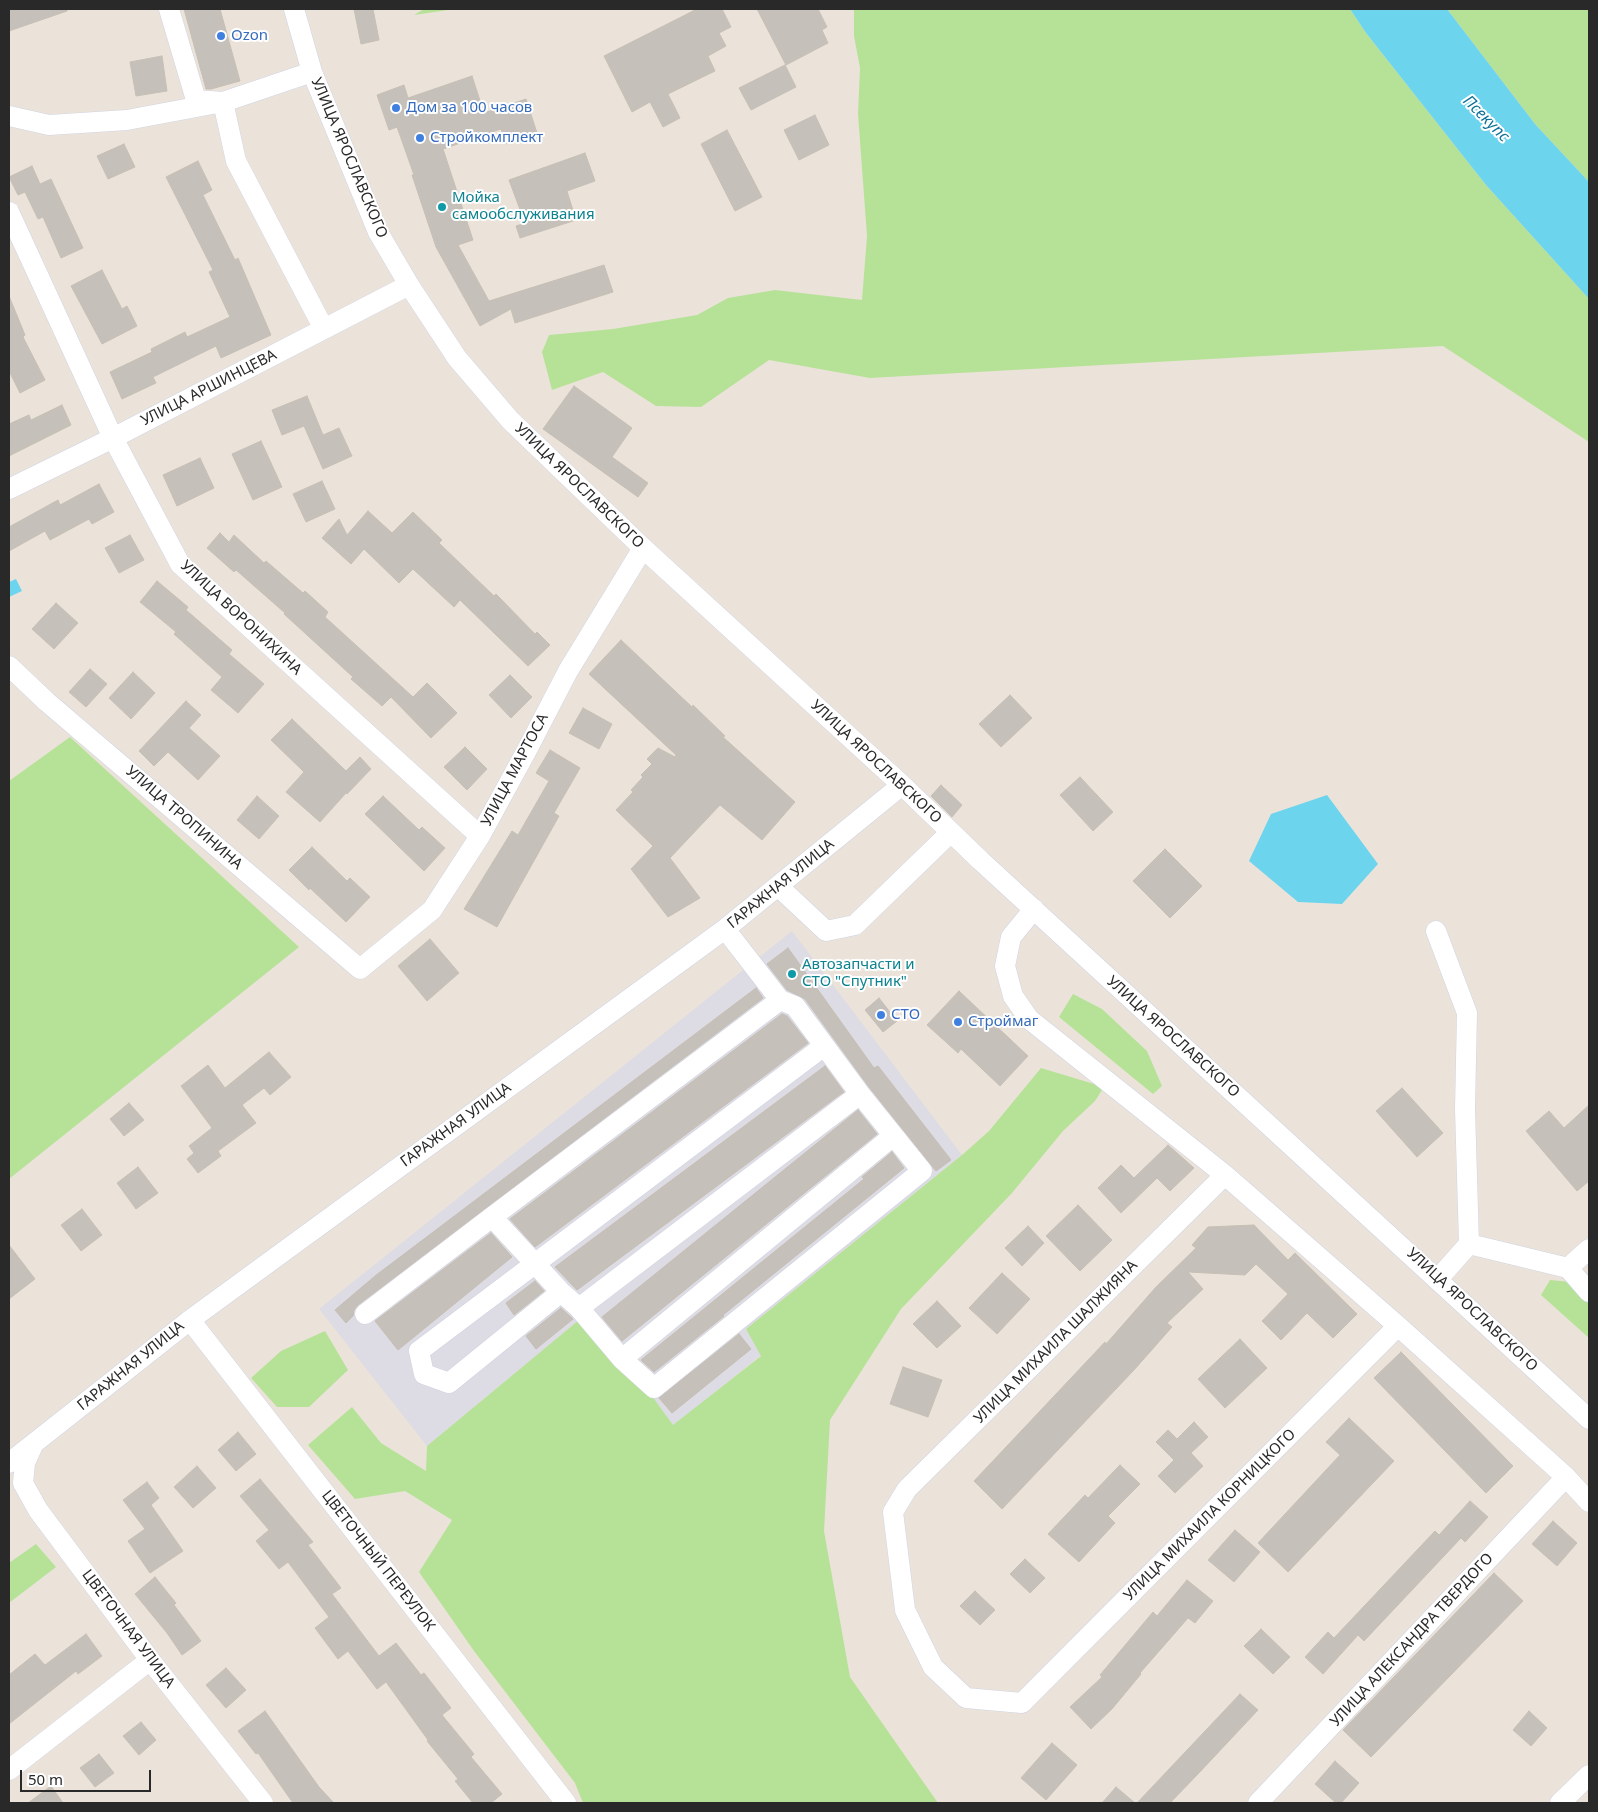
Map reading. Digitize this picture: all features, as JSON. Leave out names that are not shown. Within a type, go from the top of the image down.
[{"type":"street","points":[[169,9],[196,100],[222,102]]},
{"type":"street","name":"УЛИЦА ЯРОСЛАВСКОГО","points":[[294,9],[312,72],[378,232],[409,285],[457,358],[510,420],[643,548],[1589,1419]]},
{"type":"street","points":[[9,116],[49,125],[127,120],[222,102],[312,72]]},
{"type":"street","points":[[222,102],[236,160],[324,329]]},
{"type":"street","name":"УЛИЦА ВОРОНИХИНА","points":[[9,212],[113,438],[180,564],[480,836]]},
{"type":"street","name":"УЛИЦА АРШИНЦЕВА","points":[[9,489],[113,438],[409,285]]},
{"type":"street","name":"УЛИЦА МАРТОСА","points":[[360,969],[432,910],[480,836],[568,671],[643,548]]},
{"type":"street","name":"УЛИЦА ТРОПИНИНА","points":[[9,666],[47,702],[360,969]]},
{"type":"street","name":"ГАРАЖНАЯ УЛИЦА","points":[[9,1463],[190,1320],[726,929],[902,785]]},
{"type":"street","points":[[778,887],[826,931],[855,925],[951,832]]},
{"type":"street","points":[[1034,909],[1011,937],[1005,966],[1013,996],[1029,1019],[1225,1175],[1398,1326],[1566,1477],[1589,1502]]},
{"type":"street","points":[[492,1217],[534,1264],[579,1308],[622,1359],[654,1388],[922,1171],[860,1094],[795,1006],[780,1000],[726,929]]},
{"type":"street","points":[[1436,931],[1467,1013],[1465,1109],[1469,1244],[1438,1279]]},
{"type":"street","points":[[365,1314],[780,1000]]},
{"type":"street","points":[[561,1292],[449,1383],[424,1374],[419,1350],[824,1046]]},
{"type":"street","points":[[579,1308],[860,1094]]},
{"type":"street","points":[[622,1359],[893,1136]]},
{"type":"street","name":"УЛИЦА МИХАИЛА ШАЛЖИЯНА","points":[[1022,1704],[966,1698],[933,1667],[905,1610],[893,1512],[907,1490],[1225,1175]]},
{"type":"street","points":[[1469,1244],[1568,1268],[1589,1292]]},
{"type":"street","points":[[1568,1268],[1589,1249]]},
{"type":"street","name":"ЦВЕТОЧНЫЙ ПЕРЕУЛОК","points":[[190,1320],[566,1803]]},
{"type":"street","name":"УЛИЦА МИХАИЛА КОРНИЦКОГО","points":[[1022,1704],[1398,1326]]},
{"type":"street","name":"ЦВЕТОЧНАЯ УЛИЦА","points":[[33,1445],[25,1463],[23,1483],[38,1510],[150,1660],[263,1803]]},
{"type":"street","name":"УЛИЦА АЛЕКСАНДРА ТВЕРДОГО","points":[[1258,1803],[1566,1477]]},
{"type":"street","points":[[9,1770],[150,1660]]},
{"type":"street","points":[[1560,1803],[1589,1776]]},
{"type":"shaded area","points":[[792,931],[962,1155],[746,1329],[761,1355],[673,1426],[649,1392],[579,1320],[427,1446],[319,1309]]},
{"type":"green space","points":[[424,9],[455,9],[414,15]]},
{"type":"green space","points":[[854,9],[1350,9],[1366,33],[1486,185],[1589,299],[1589,442],[1443,346],[870,378],[769,360],[701,407],[656,406],[603,372],[552,390],[542,352],[549,335],[613,329],[697,315],[728,298],[775,290],[862,300],[867,236],[858,114],[860,68],[854,36]]},
{"type":"green space","points":[[1447,9],[1589,9],[1589,182],[1535,124]]},
{"type":"green space","points":[[70,737],[299,947],[9,1179],[9,781]]},
{"type":"green space","points":[[1073,994],[1102,1009],[1147,1051],[1162,1086],[1153,1094],[1059,1017]]},
{"type":"green space","points":[[1041,1068],[1104,1087],[1095,1101],[1063,1131],[1012,1193],[901,1309],[830,1420],[824,1531],[850,1677],[938,1803],[583,1803],[575,1783],[474,1651],[419,1572],[452,1520],[405,1491],[355,1499],[308,1445],[352,1407],[381,1443],[426,1471],[427,1446],[579,1320],[649,1392],[673,1425],[761,1356],[746,1329],[962,1155],[989,1131]]},
{"type":"green space","points":[[1550,1280],[1582,1283],[1589,1287],[1589,1338],[1541,1295]]},
{"type":"green space","points":[[325,1331],[348,1370],[309,1407],[277,1407],[251,1378],[281,1351]]},
{"type":"green space","points":[[36,1544],[56,1567],[9,1603],[9,1563]]},
{"type":"water","name":"Псекупс","points":[[1350,9],[1447,9],[1535,124],[1589,182],[1589,299],[1486,185],[1366,33]]},
{"type":"water","points":[[16,579],[22,591],[9,597],[9,582]]},
{"type":"water","points":[[1327,795],[1378,864],[1342,904],[1298,902],[1249,861],[1271,814]]},
{"type":"building","points":[[9,9],[67,9],[67,11],[9,31]]},
{"type":"building","points":[[184,9],[220,9],[240,81],[206,89]]},
{"type":"building","points":[[354,9],[373,9],[379,40],[361,44]]},
{"type":"building","points":[[697,9],[722,9],[731,27],[719,33],[726,46],[708,56],[715,71],[668,94],[680,118],[663,127],[650,102],[632,112],[604,56]]},
{"type":"building","points":[[757,9],[818,9],[827,27],[822,30],[828,43],[786,65]]},
{"type":"building","points":[[162,56],[167,91],[136,96],[130,62]]},
{"type":"building","points":[[785,65],[796,87],[751,110],[739,88]]},
{"type":"building","points":[[472,76],[484,113],[526,99],[537,133],[506,144],[501,129],[443,149],[473,240],[458,245],[489,301],[604,265],[613,292],[515,323],[511,309],[480,326],[436,247],[397,127],[389,130],[377,95],[404,85],[408,98]]},
{"type":"building","points":[[815,115],[829,145],[799,160],[784,130]]},
{"type":"building","points":[[727,130],[762,197],[735,211],[701,144]]},
{"type":"building","points":[[124,144],[135,167],[108,179],[97,156]]},
{"type":"building","points":[[585,153],[595,181],[567,191],[576,220],[520,238],[516,226],[525,223],[509,180]]},
{"type":"building","points":[[198,161],[212,190],[203,195],[235,260],[238,258],[271,335],[221,358],[216,346],[153,377],[156,383],[122,399],[110,372],[152,352],[151,349],[185,332],[187,337],[230,317],[209,272],[213,270],[166,177]]},
{"type":"building","points":[[32,166],[40,184],[51,179],[83,248],[61,258],[43,217],[38,219],[25,192],[18,195],[9,177]]},
{"type":"building","points":[[102,270],[122,309],[127,306],[137,326],[102,344],[71,286]]},
{"type":"building","points":[[9,296],[25,335],[23,337],[45,380],[20,393],[9,371]]},
{"type":"building","points":[[574,386],[632,428],[612,457],[648,483],[638,497],[543,429]]},
{"type":"building","points":[[307,396],[323,435],[339,428],[352,456],[323,469],[304,426],[282,435],[272,410]]},
{"type":"building","points":[[62,405],[71,425],[9,456],[9,424],[29,415],[31,420]]},
{"type":"building","points":[[261,441],[282,487],[253,500],[232,454]]},
{"type":"building","points":[[200,458],[214,488],[177,506],[163,475]]},
{"type":"building","points":[[322,481],[335,509],[306,522],[293,494]]},
{"type":"building","points":[[99,484],[114,512],[92,524],[89,519],[50,540],[45,531],[9,551],[9,527],[58,500],[60,505]]},
{"type":"building","points":[[368,511],[392,533],[413,512],[442,540],[439,543],[494,596],[496,594],[535,634],[537,632],[550,645],[528,666],[460,600],[454,607],[413,569],[399,583],[364,549],[351,564],[322,538],[339,519],[347,535]]},
{"type":"building","points":[[220,533],[229,542],[234,535],[264,563],[266,561],[303,593],[305,591],[328,612],[325,617],[413,697],[427,683],[457,713],[431,738],[391,697],[382,706],[351,679],[353,677],[285,613],[236,570],[234,572],[207,548]]},
{"type":"building","points":[[130,535],[144,560],[119,573],[105,548]]},
{"type":"building","points":[[157,581],[188,607],[186,610],[232,650],[229,654],[264,684],[238,713],[211,690],[222,677],[174,634],[176,632],[140,602]]},
{"type":"building","points":[[56,603],[78,623],[54,649],[32,629]]},
{"type":"building","points":[[621,640],[795,802],[762,840],[720,805],[670,858],[700,898],[668,917],[631,869],[653,846],[616,810],[633,792],[631,790],[643,777],[641,775],[652,764],[647,759],[658,748],[675,757],[676,755],[589,674]]},
{"type":"building","points":[[90,669],[107,684],[86,707],[69,692]]},
{"type":"building","points":[[133,672],[155,693],[131,719],[109,698]]},
{"type":"building","points":[[510,675],[532,697],[511,718],[489,695]]},
{"type":"building","points":[[1010,695],[1032,718],[1001,747],[979,724]]},
{"type":"building","points":[[186,701],[201,715],[189,728],[220,756],[198,780],[168,752],[154,766],[139,751]]},
{"type":"building","points":[[583,708],[612,724],[599,749],[569,733]]},
{"type":"building","points":[[292,719],[346,771],[360,757],[371,769],[320,822],[286,792],[304,772],[271,740]]},
{"type":"building","points":[[465,747],[487,769],[467,790],[444,767]]},
{"type":"building","points":[[550,750],[580,768],[554,813],[559,816],[497,927],[464,909],[512,831],[518,835],[549,781],[536,773]]},
{"type":"building","points":[[1080,777],[1113,812],[1093,831],[1060,795]]},
{"type":"building","points":[[941,785],[962,805],[952,817],[931,796]]},
{"type":"building","points":[[257,796],[279,816],[259,839],[237,820]]},
{"type":"building","points":[[383,796],[419,830],[422,827],[445,848],[424,871],[365,814]]},
{"type":"building","points":[[312,847],[347,881],[350,878],[370,897],[346,922],[289,870]]},
{"type":"building","points":[[1165,849],[1202,886],[1170,918],[1133,881]]},
{"type":"building","points":[[430,939],[459,973],[427,1001],[398,966]]},
{"type":"building","points":[[788,948],[874,1068],[878,1066],[951,1160],[936,1171],[869,1087],[805,999],[787,990],[767,964]]},
{"type":"building","points":[[756,988],[763,998],[358,1305],[354,1310],[353,1316],[346,1323],[335,1310],[375,1276]]},
{"type":"building","points":[[959,991],[1028,1056],[1000,1086],[961,1049],[958,1053],[927,1025]]},
{"type":"building","name":"СТО","points":[[879,998],[897,1021],[883,1032],[865,1010]]},
{"type":"building","points":[[782,1014],[787,1016],[808,1043],[535,1247],[510,1219]]},
{"type":"building","points":[[269,1052],[291,1077],[270,1095],[264,1088],[242,1105],[256,1123],[218,1151],[221,1156],[198,1173],[187,1159],[194,1153],[189,1146],[212,1128],[181,1086],[208,1065],[225,1088]]},
{"type":"building","points":[[825,1066],[844,1092],[577,1290],[555,1267]]},
{"type":"building","points":[[1402,1088],[1443,1133],[1417,1157],[1376,1111]]},
{"type":"building","points":[[129,1103],[144,1120],[124,1136],[110,1119]]},
{"type":"building","points":[[1589,1105],[1589,1181],[1577,1191],[1526,1131],[1549,1111],[1564,1128]]},
{"type":"building","points":[[858,1110],[877,1134],[622,1341],[602,1317]]},
{"type":"building","points":[[1168,1145],[1194,1168],[1170,1191],[1157,1178],[1121,1213],[1098,1188],[1121,1165],[1134,1178]]},
{"type":"building","points":[[892,1152],[904,1168],[654,1372],[641,1360],[864,1179],[862,1177]]},
{"type":"building","points":[[138,1167],[158,1193],[136,1209],[117,1183]]},
{"type":"building","points":[[1078,1205],[1112,1240],[1080,1271],[1046,1236]]},
{"type":"building","points":[[82,1209],[102,1235],[81,1251],[61,1225]]},
{"type":"building","points":[[1254,1225],[1288,1260],[1295,1253],[1357,1314],[1333,1338],[1307,1313],[1281,1340],[1262,1321],[1288,1294],[1256,1264],[1245,1275],[1188,1272],[1203,1289],[1167,1323],[1172,1327],[1134,1370],[1002,1509],[974,1481],[1105,1342],[1106,1344],[1156,1287],[1196,1248],[1192,1245],[1208,1227]]},
{"type":"building","points":[[1028,1226],[1044,1243],[1022,1266],[1005,1248]]},
{"type":"building","points":[[491,1233],[512,1257],[398,1350],[375,1321]]},
{"type":"building","points":[[9,1245],[35,1279],[9,1299]]},
{"type":"building","points":[[1002,1273],[1030,1299],[997,1334],[969,1308]]},
{"type":"building","points":[[535,1281],[544,1291],[514,1315],[506,1303]]},
{"type":"building","points":[[937,1301],[961,1326],[937,1348],[913,1324]]},
{"type":"building","points":[[561,1308],[573,1319],[536,1349],[526,1336]]},
{"type":"building","points":[[739,1334],[751,1349],[672,1413],[659,1398]]},
{"type":"building","points":[[1240,1339],[1267,1368],[1225,1408],[1198,1379]]},
{"type":"building","points":[[1401,1352],[1513,1466],[1486,1493],[1374,1378]]},
{"type":"building","points":[[903,1367],[942,1380],[928,1417],[890,1404]]},
{"type":"building","points":[[1349,1418],[1394,1461],[1288,1572],[1258,1543],[1340,1455],[1326,1442]]},
{"type":"building","points":[[1194,1422],[1208,1437],[1191,1453],[1203,1466],[1175,1493],[1158,1476],[1174,1460],[1156,1442],[1168,1430],[1177,1439]]},
{"type":"building","points":[[238,1432],[256,1454],[236,1471],[218,1450]]},
{"type":"building","points":[[1120,1465],[1140,1484],[1108,1516],[1115,1523],[1079,1562],[1048,1534],[1085,1495],[1088,1498]]},
{"type":"building","points":[[197,1466],[216,1488],[193,1508],[174,1487]]},
{"type":"building","points":[[260,1479],[313,1542],[308,1545],[341,1588],[332,1594],[379,1656],[396,1643],[421,1675],[424,1673],[451,1708],[442,1715],[474,1754],[471,1757],[502,1794],[491,1803],[473,1803],[455,1781],[458,1779],[427,1741],[386,1682],[377,1689],[348,1651],[338,1659],[315,1628],[329,1617],[288,1562],[279,1569],[256,1541],[269,1530],[240,1496]]},
{"type":"building","points":[[147,1482],[159,1498],[151,1505],[183,1551],[150,1573],[128,1541],[145,1529],[123,1500]]},
{"type":"building","points":[[1470,1501],[1488,1517],[1465,1542],[1461,1538],[1364,1641],[1358,1635],[1323,1674],[1305,1657],[1328,1632],[1334,1638],[1435,1531],[1439,1535]]},
{"type":"building","points":[[1553,1521],[1577,1543],[1557,1566],[1532,1544]]},
{"type":"building","points":[[1235,1530],[1260,1552],[1234,1582],[1208,1560]]},
{"type":"building","points":[[1025,1559],[1045,1578],[1030,1593],[1010,1574]]},
{"type":"building","points":[[1494,1573],[1523,1601],[1371,1757],[1343,1730]]},
{"type":"building","points":[[155,1577],[176,1603],[174,1605],[201,1641],[182,1655],[167,1633],[135,1594]]},
{"type":"building","points":[[1187,1580],[1213,1601],[1195,1623],[1188,1618],[1140,1673],[1112,1709],[1091,1729],[1070,1707],[1102,1677],[1100,1675],[1153,1612],[1157,1616]]},
{"type":"building","points":[[975,1591],[995,1610],[980,1625],[960,1606]]},
{"type":"building","points":[[1261,1629],[1290,1657],[1273,1674],[1244,1646]]},
{"type":"building","points":[[86,1634],[102,1656],[78,1674],[76,1671],[9,1724],[9,1675],[35,1654],[45,1665]]},
{"type":"building","points":[[226,1668],[246,1690],[226,1708],[206,1685]]},
{"type":"building","points":[[1240,1694],[1258,1710],[1198,1774],[1170,1803],[1137,1803]]},
{"type":"building","points":[[265,1711],[319,1787],[334,1803],[293,1803],[258,1753],[256,1754],[238,1731]]},
{"type":"building","points":[[1529,1711],[1547,1728],[1531,1746],[1513,1730]]},
{"type":"building","points":[[141,1722],[156,1740],[139,1755],[123,1736]]},
{"type":"building","points":[[1052,1743],[1077,1765],[1046,1800],[1021,1778]]},
{"type":"building","points":[[99,1754],[114,1773],[95,1787],[80,1768]]},
{"type":"building","points":[[1335,1761],[1359,1783],[1341,1803],[1336,1803],[1315,1784]]},
{"type":"building","points":[[51,1786],[63,1803],[28,1803]]},
{"type":"building","points":[[1116,1787],[1135,1803],[1102,1803]]},
{"type":"place","name":"Ozon","points":[[221,36]]},
{"type":"place","name":"Дом за 100 часов","points":[[396,108]]},
{"type":"place","name":"Стройкомплект","points":[[420,138]]},
{"type":"place","name":"Мойка самообслуживания","points":[[442,207]]},
{"type":"place","name":"Автозапчасти и СТО \"Спутник\"","points":[[792,974]]},
{"type":"place","name":"СТО","points":[[881,1015]]},
{"type":"place","name":"Строймаг","points":[[958,1022]]}]
